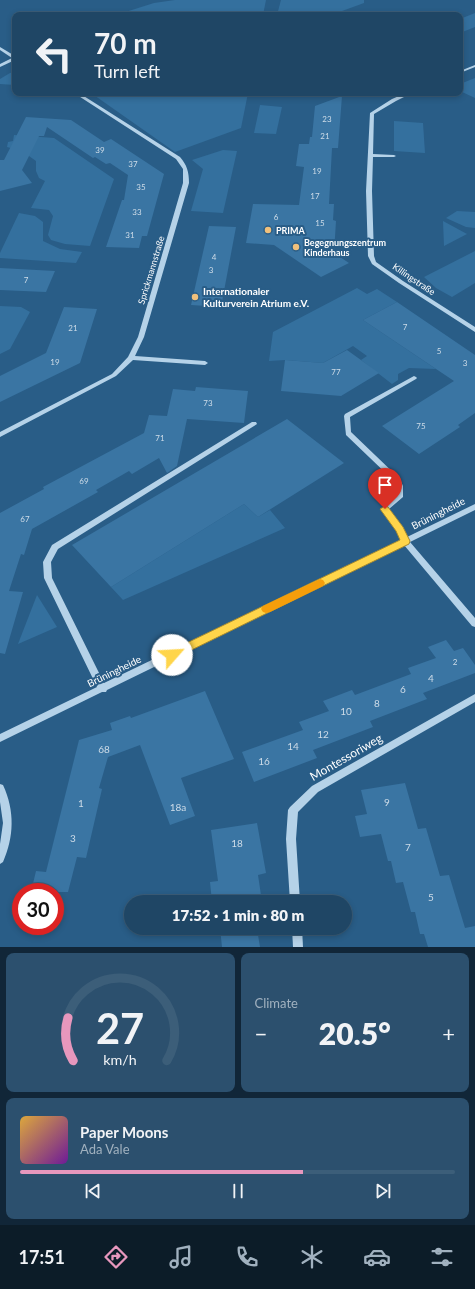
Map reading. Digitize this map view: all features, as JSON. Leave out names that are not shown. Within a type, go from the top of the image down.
[{"type":"street","points":[[0,48],[12,56]]},
{"type":"street","points":[[0,66],[12,60]]},
{"type":"street","points":[[463,71],[475,66]]},
{"type":"street","name":"Sprickmannstraße","points":[[0,435],[106,380],[122,369],[131,358],[141,337],[186,183],[186,171],[182,162],[178,158],[81,96]]},
{"type":"street","name":"Killingstraße","points":[[403,96],[372,114],[370,155],[370,246],[374,263],[400,282],[475,330]]},
{"type":"street","points":[[370,155],[394,156]]},
{"type":"street","points":[[131,358],[205,363]]},
{"type":"street","points":[[414,378],[347,416],[348,433],[396,479],[399,486],[399,496],[385,509],[400,529],[405,541],[475,624]]},
{"type":"street","points":[[103,689],[48,578],[46,562],[55,547],[254,424]]},
{"type":"street","name":"Brüningheide","points":[[0,738],[475,507]]},
{"type":"street","name":"Montessoriweg","points":[[295,895],[291,839],[293,810],[315,789],[475,698]]},
{"type":"street","points":[[0,788],[6,804],[8,826],[4,848],[0,859]]},
{"type":"street","points":[[297,935],[298,947]]},
{"type":"shaded area","points":[[175,0],[266,0],[264,12],[126,12],[154,3]]},
{"type":"shaded area","points":[[281,0],[364,0],[364,3],[339,12],[278,12]]},
{"type":"shaded area","points":[[475,13],[475,27],[463,32],[463,18]]},
{"type":"shaded area","points":[[12,73],[12,85],[0,84],[0,79]]},
{"type":"shaded area","points":[[475,78],[475,98],[463,92],[463,83]]},
{"type":"shaded area","points":[[95,96],[247,96],[241,128],[175,152]]},
{"type":"shaded area","points":[[260,105],[282,107],[276,134],[254,133]]},
{"type":"shaded area","points":[[394,121],[423,123],[425,153],[394,151]]},
{"type":"shaded area","points":[[14,135],[54,138],[114,179],[90,246],[65,244],[51,240],[48,235],[53,216],[49,210],[31,208],[45,181],[39,178],[36,171],[36,161],[22,151],[7,147],[8,142],[13,141]]},
{"type":"shaded area","points":[[223,150],[237,151],[223,213],[191,211],[203,169],[192,160]]},
{"type":"shaded area","points":[[457,211],[475,212],[475,228],[466,227],[446,218]]},
{"type":"shaded area","points":[[19,213],[35,216],[43,222],[43,241],[60,249],[82,252],[76,263],[0,258],[0,253]]},
{"type":"shaded area","points":[[443,221],[467,234],[444,246]]},
{"type":"shaded area","points":[[475,251],[475,283],[452,297],[436,288],[424,277]]},
{"type":"shaded area","points":[[357,288],[367,294],[377,289],[397,302],[363,320],[436,369],[409,368],[398,374],[398,380],[392,384],[361,360],[367,356],[353,346],[323,363],[285,360],[269,361],[273,332]]},
{"type":"shaded area","points":[[0,306],[21,307],[30,312],[10,349],[0,354]]},
{"type":"shaded area","points":[[244,504],[258,517],[270,510],[285,528],[123,600],[111,587]]},
{"type":"shaded area","points":[[37,595],[57,627],[18,644]]},
{"type":"building","points":[[342,96],[338,148],[332,148],[329,204],[334,204],[333,220],[336,221],[334,253],[349,263],[321,277],[274,245],[246,243],[253,204],[299,205],[304,167],[296,166],[299,144],[309,144],[310,137],[312,137],[315,106]]},
{"type":"building","points":[[26,117],[71,120],[104,142],[111,139],[164,174],[147,236],[142,236],[139,248],[106,247],[122,200],[124,200],[128,175],[110,163],[106,164],[95,157],[93,158],[47,127],[44,136],[39,136],[22,170],[32,183],[0,191],[0,160],[4,160]]},
{"type":"building","points":[[209,226],[236,227],[221,307],[191,305]]},
{"type":"building","points":[[0,268],[55,271],[46,292],[0,290]]},
{"type":"building","points":[[397,302],[475,355],[475,413],[458,425],[460,427],[419,454],[382,426],[454,381],[363,320]]},
{"type":"building","points":[[64,307],[97,309],[80,363],[0,402],[0,376],[46,353]]},
{"type":"building","points":[[347,350],[379,373],[341,396],[281,391],[285,360],[323,363]]},
{"type":"building","points":[[196,387],[248,391],[244,423],[187,419],[177,466],[167,473],[159,458],[132,474],[129,471],[96,490],[98,492],[32,529],[24,555],[21,554],[9,591],[23,592],[5,654],[0,653],[0,513],[44,489],[43,487],[144,433],[149,415],[167,416],[173,389],[195,391]]},
{"type":"building","points":[[287,419],[344,463],[258,517],[244,504],[111,587],[72,545]]},
{"type":"building","points":[[446,640],[454,651],[463,648],[475,665],[475,673],[423,693],[427,699],[370,721],[373,727],[313,750],[317,758],[254,782],[242,752],[303,730],[299,722],[329,711],[323,701],[352,690],[355,695],[411,674],[408,668],[436,658],[428,647]]},
{"type":"building","points":[[205,691],[234,759],[181,778],[195,816],[170,825],[140,745],[108,757],[99,788],[102,789],[86,858],[77,857],[68,892],[64,892],[64,883],[33,883],[36,871],[46,872],[79,740],[112,730],[110,723],[130,716],[131,718]]},
{"type":"building","points":[[405,783],[418,829],[426,828],[440,876],[449,875],[465,928],[475,926],[475,947],[428,947],[424,934],[420,934],[415,912],[411,912],[403,882],[396,883],[391,861],[388,861],[381,834],[360,837],[355,816],[367,814],[361,790]]},
{"type":"building","points":[[257,823],[266,873],[258,875],[261,895],[211,895],[210,882],[218,881],[211,830]]},
{"type":"building","points":[[221,935],[258,935],[260,947],[222,947]]},
{"type":"slow traffic","points":[[266,609],[320,583]]},
{"type":"place","name":"PRIMA","points":[[268,230]]},
{"type":"place","name":"Begegnungszentrum Kinderhaus","points":[[296,247]]},
{"type":"place","name":"Internationaler Kulturverein Atrium e.V.","points":[[195,297]]},
{"type":"route","points":[[172,655],[405,541],[400,529],[385,509]]}]
